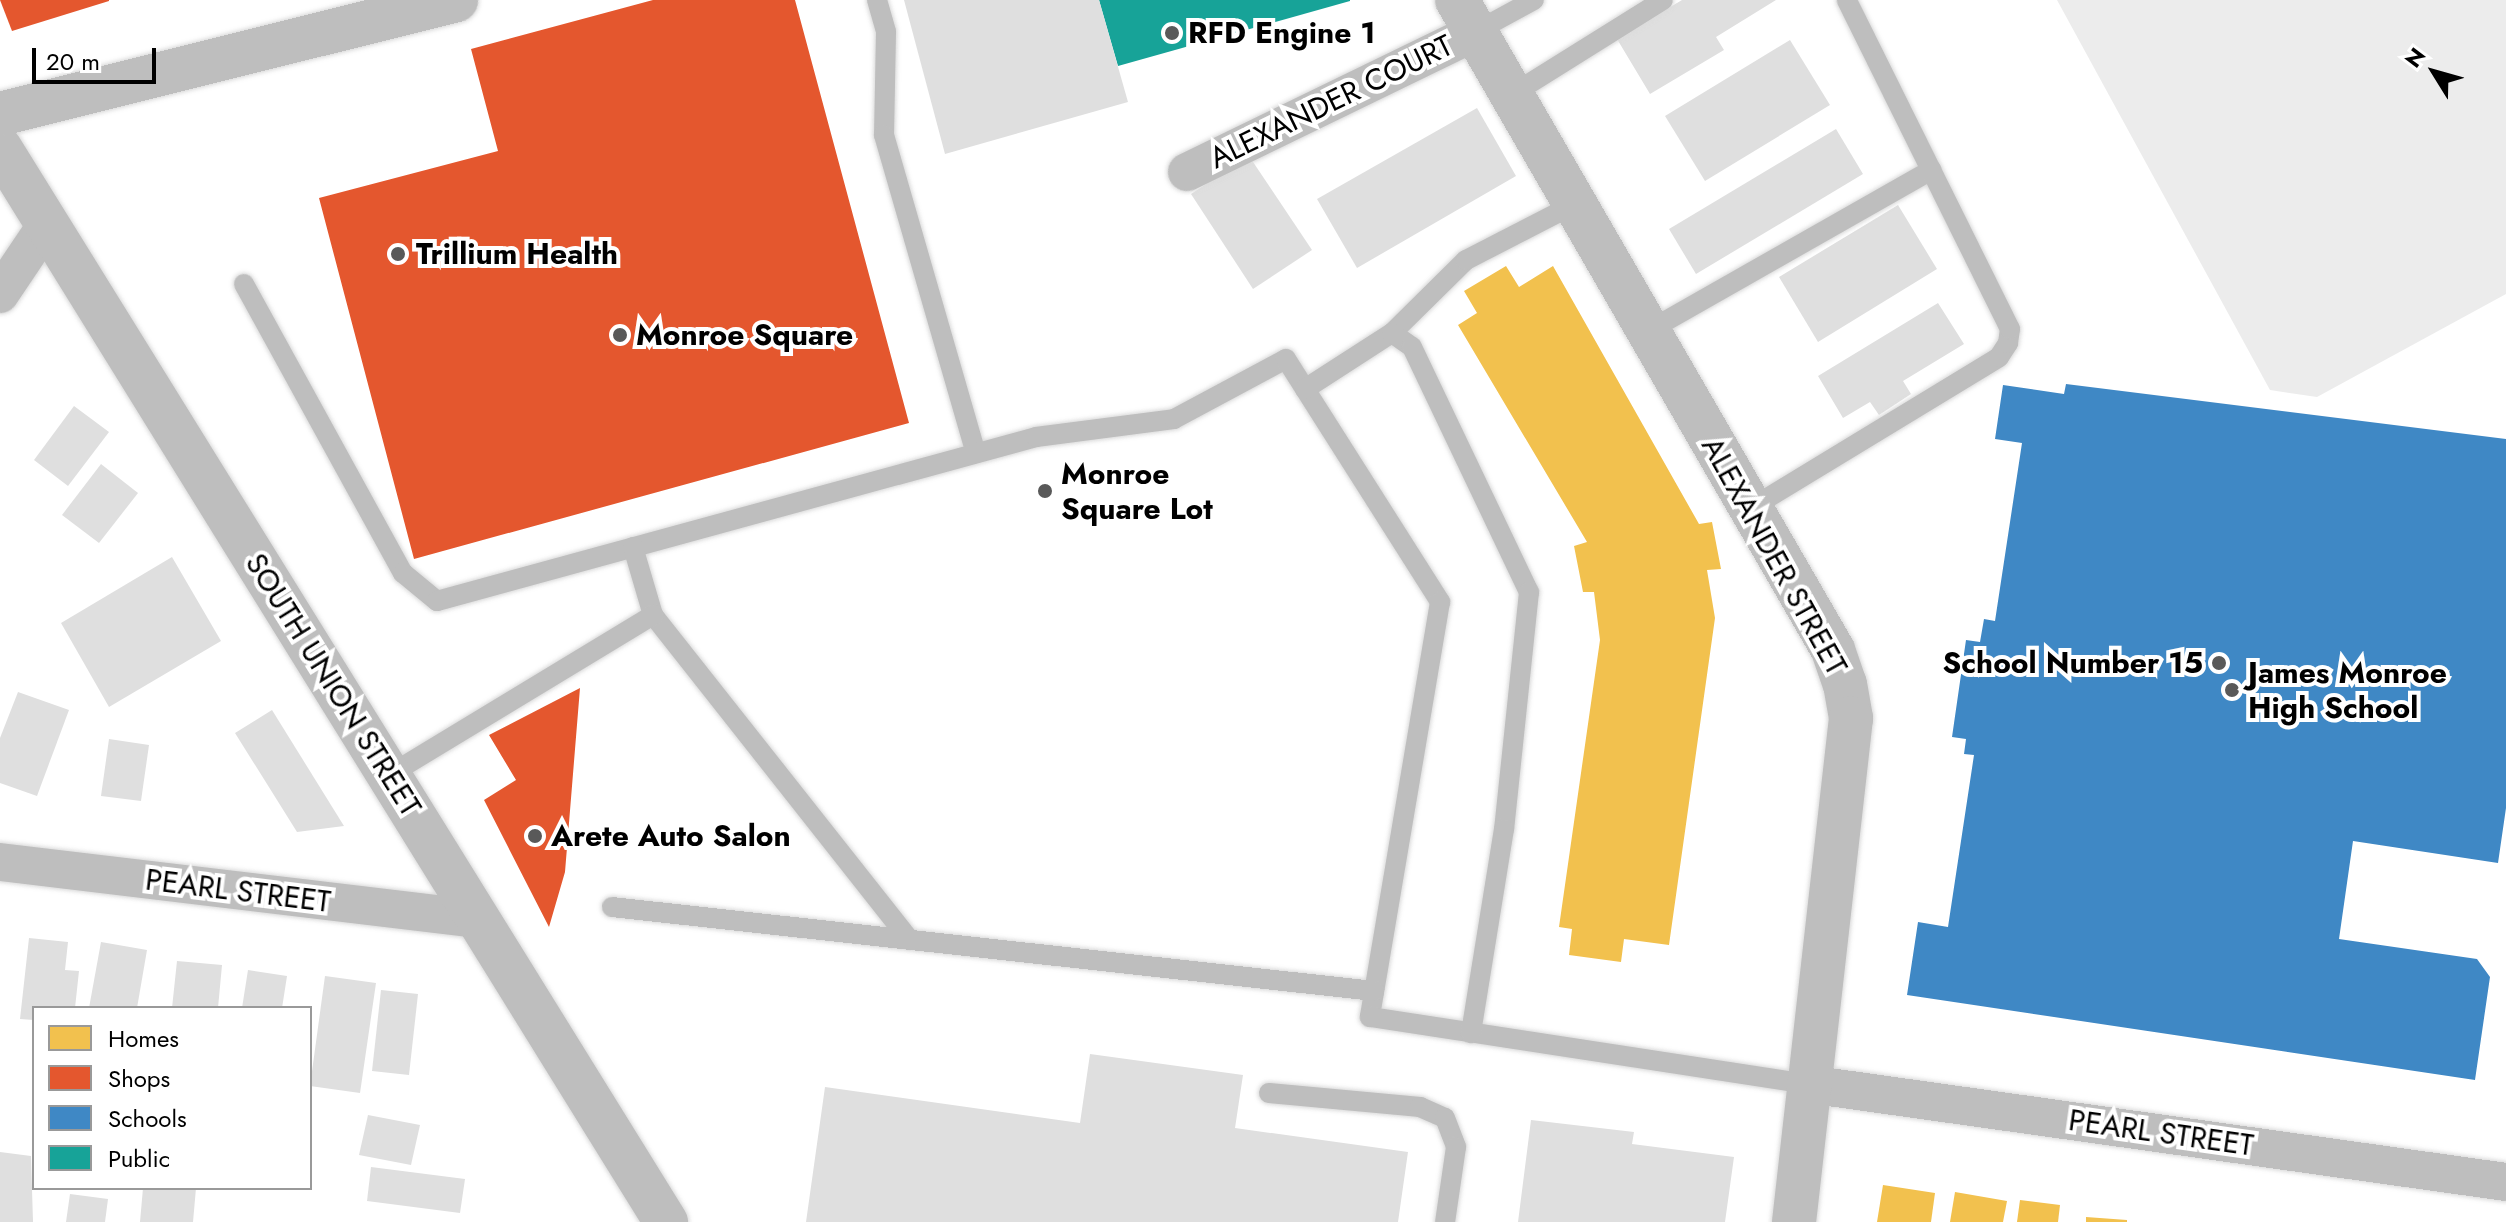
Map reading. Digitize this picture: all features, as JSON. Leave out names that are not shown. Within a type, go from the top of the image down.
[{"type":"street","points":[[0,114],[452,1]]},
{"type":"street","name":"ALEXANDER STREET","points":[[1466,16],[1833,650],[1851,718],[1815,1085],[1794,1222]]},
{"type":"street","name":"ALEXANDER COURT","points":[[1187,172],[1466,16]]},
{"type":"street","name":"SOUTH UNION STREET","points":[[0,148],[666,1222]]},
{"type":"street","points":[[0,294],[47,224]]},
{"type":"street","name":"PEARL STREET","points":[[0,862],[477,919]]},
{"type":"street","name":"PEARL STREET","points":[[1815,1085],[2505,1174]]},
{"type":"lane","points":[[877,0],[886,32],[884,135],[976,453]]},
{"type":"lane","points":[[1466,16],[1534,0]]},
{"type":"lane","points":[[1511,95],[1663,0]]},
{"type":"lane","points":[[1751,508],[1999,357],[2008,343],[2010,329],[1847,0]]},
{"type":"lane","points":[[1648,331],[1931,170]]},
{"type":"lane","points":[[1305,389],[1392,333],[1466,260],[1575,204]]},
{"type":"lane","points":[[244,284],[403,573],[437,601],[1036,437],[1174,419],[1286,359],[1440,602],[1370,1017],[1815,1085]]},
{"type":"lane","points":[[1392,333],[1412,347],[1529,592],[1504,829],[1471,1033]]},
{"type":"lane","points":[[633,547],[653,615],[910,940]]},
{"type":"lane","points":[[389,775],[653,615]]},
{"type":"lane","points":[[612,907],[1374,991]]},
{"type":"lane","points":[[1269,1093],[1420,1107],[1445,1118],[1456,1147],[1445,1222]]},
{"type":"shaded area","points":[[2057,0],[2506,0],[2506,294],[2317,397],[2270,390]]},
{"type":"building: Homes","points":[[1506,266],[1519,287],[1553,266],[1699,524],[1712,522],[1721,569],[1707,570],[1715,618],[1669,945],[1624,939],[1621,962],[1569,955],[1572,929],[1559,927],[1600,640],[1594,592],[1583,592],[1574,546],[1587,542],[1458,325],[1477,313],[1464,291]]},
{"type":"building: Homes","points":[[1883,1185],[1935,1193],[1931,1222],[1877,1222]]},
{"type":"building: Homes","points":[[1955,1192],[2007,1201],[2003,1222],[1950,1222]]},
{"type":"building: Homes","points":[[2020,1200],[2060,1205],[2058,1222],[2017,1222]]},
{"type":"building: Homes","points":[[2086,1217],[2127,1220],[2127,1222],[2086,1222]]},
{"type":"building: Shops","points":[[0,0],[109,0],[109,1],[12,31]]},
{"type":"building: Shops","name":"Monroe Square","points":[[653,0],[795,0],[909,423],[414,559],[319,198],[498,151],[471,49]]},
{"type":"building: Shops","name":"Arete Auto Salon","points":[[580,688],[565,872],[549,927],[484,800],[516,780],[489,735]]},
{"type":"building: Schools","name":"James Monroe High School","points":[[2066,384],[2506,439],[2506,808],[2498,863],[2353,841],[2339,939],[2477,959],[2490,977],[2475,1080],[1907,995],[1918,922],[1948,927],[1974,755],[1964,754],[1966,739],[1952,737],[1966,640],[1980,642],[1984,619],[1995,621],[2022,443],[1995,439],[2003,385],[2064,394]]},
{"type":"building: Public","name":"RFD Engine 1","points":[[1099,0],[1350,0],[1350,1],[1118,66]]},
{"type":"building: Other","points":[[904,0],[1099,0],[1128,102],[945,154]]},
{"type":"building: Other","points":[[1682,0],[1776,0],[1716,37],[1724,50],[1650,94],[1617,39]]},
{"type":"building: Other","points":[[1790,40],[1830,105],[1705,181],[1665,116]]},
{"type":"building: Other","points":[[1477,108],[1516,176],[1357,268],[1317,199]]},
{"type":"building: Other","points":[[1836,129],[1863,174],[1696,274],[1669,229]]},
{"type":"building: Other","points":[[1249,156],[1312,250],[1253,289],[1191,194]]},
{"type":"building: Other","points":[[1898,205],[1937,269],[1818,342],[1779,277]]},
{"type":"building: Other","points":[[1938,303],[1964,344],[1903,381],[1911,394],[1879,415],[1870,402],[1843,418],[1818,376]]},
{"type":"building: Other","points":[[74,406],[109,432],[68,486],[34,460]]},
{"type":"building: Other","points":[[101,464],[138,493],[99,543],[62,515]]},
{"type":"building: Other","points":[[172,557],[221,641],[109,707],[61,623]]},
{"type":"building: Other","points":[[18,692],[69,710],[37,796],[0,783],[0,738]]},
{"type":"building: Other","points":[[272,710],[344,826],[297,832],[235,733]]},
{"type":"building: Other","points":[[109,739],[149,745],[141,801],[101,796]]},
{"type":"building: Other","points":[[29,938],[68,942],[65,970],[79,971],[75,1006],[32,1006],[32,1020],[20,1019]]},
{"type":"building: Other","points":[[101,942],[147,950],[137,1006],[89,1006]]},
{"type":"building: Other","points":[[177,961],[222,965],[218,1006],[172,1006]]},
{"type":"building: Other","points":[[248,970],[287,976],[282,1006],[242,1006]]},
{"type":"building: Other","points":[[325,976],[376,983],[360,1093],[312,1086]]},
{"type":"building: Other","points":[[381,990],[418,994],[409,1075],[372,1071]]},
{"type":"building: Other","points":[[1090,1054],[1243,1075],[1235,1128],[1408,1152],[1398,1222],[806,1222],[825,1087],[1080,1123]]},
{"type":"building: Other","points":[[368,1115],[420,1125],[411,1165],[359,1155]]},
{"type":"building: Other","points":[[1531,1120],[1634,1132],[1632,1144],[1734,1157],[1725,1222],[1518,1222]]},
{"type":"building: Other","points":[[0,1152],[31,1156],[33,1222],[0,1222]]},
{"type":"building: Other","points":[[371,1167],[465,1179],[460,1213],[367,1201]]},
{"type":"building: Other","points":[[143,1190],[196,1190],[193,1222],[140,1222]]},
{"type":"building: Other","points":[[70,1194],[108,1199],[105,1222],[66,1222]]},
{"type":"place","name":"RFD Engine 1","points":[[1172,33]]},
{"type":"place","name":"Trillium Health","points":[[398,254]]},
{"type":"place","name":"Monroe Square","points":[[620,335]]},
{"type":"place","name":"Monroe Square Lot","points":[[1045,491]]},
{"type":"place","name":"School Number 15","points":[[2219,663]]},
{"type":"place","name":"James Monroe High School","points":[[2232,690]]},
{"type":"place","name":"Arete Auto Salon","points":[[535,836]]}]
